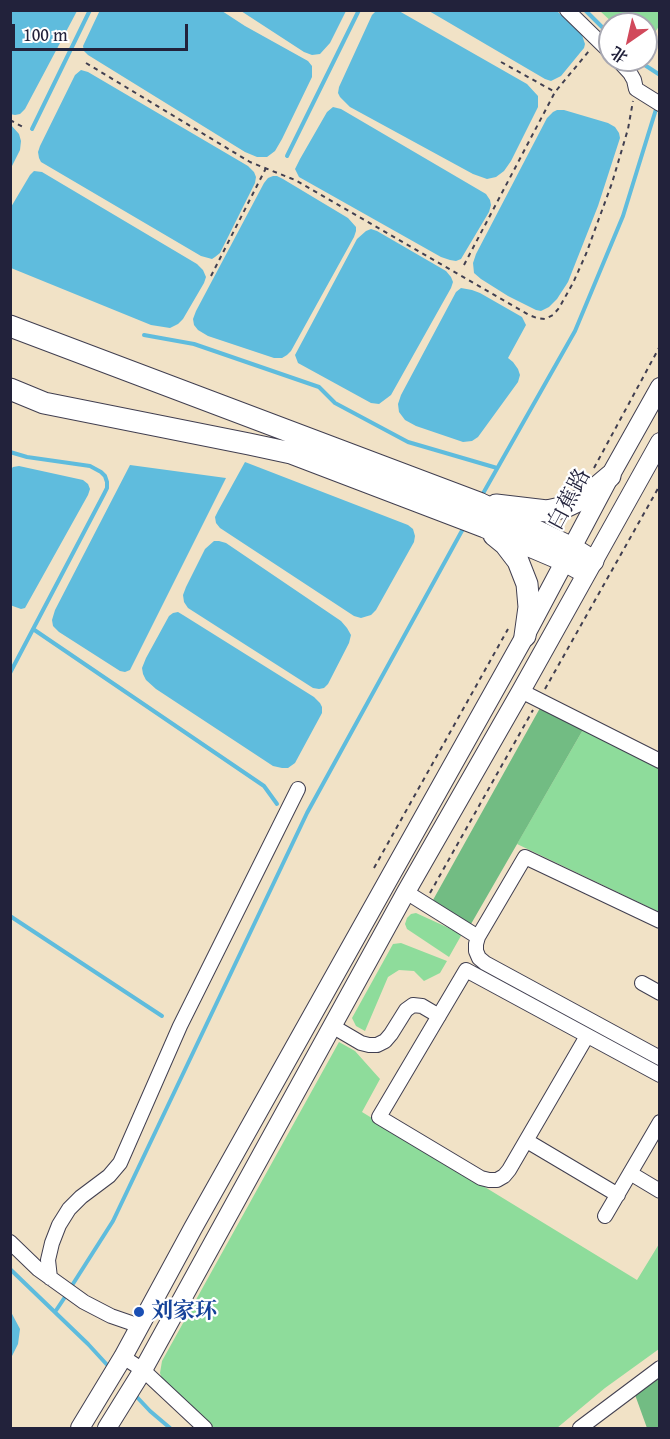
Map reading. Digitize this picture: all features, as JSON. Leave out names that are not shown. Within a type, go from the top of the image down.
[{"type":"highway","points":[[10,326],[479,503],[590,567]]},
{"type":"highway","points":[[10,389],[44,403],[291,453],[568,555]]},
{"type":"highway","points":[[479,503],[547,511],[565,507],[584,498],[601,473]]},
{"type":"highway","points":[[485,526],[505,544],[518,561],[527,584],[529,607],[518,630]]},
{"type":"main road","name":"白蕉路","points":[[80,1428],[123,1357],[518,630],[568,555],[601,473],[660,387]]},
{"type":"main road","points":[[107,1428],[142,1370],[405,892],[521,691],[660,442]]},
{"type":"street","points":[[567,10],[598,40]]},
{"type":"street","points":[[629,72],[648,97]]},
{"type":"street","points":[[521,691],[660,761]]},
{"type":"street","points":[[50,1278],[48,1260],[58,1225],[69,1209],[108,1176],[120,1162],[180,1026],[298,789]]},
{"type":"street","points":[[658,1055],[485,963],[479,958],[476,944],[525,857],[660,921]]},
{"type":"street","points":[[405,892],[478,937]]},
{"type":"street","points":[[587,1036],[509,1170],[497,1180],[481,1178],[380,1117],[466,970],[660,1075]]},
{"type":"street","points":[[642,983],[660,993]]},
{"type":"street","points":[[332,1026],[361,1043],[369,1045],[385,1041],[406,1010],[413,1005],[422,1006],[439,1016]]},
{"type":"street","points":[[605,1216],[660,1122]]},
{"type":"street","points":[[527,1141],[618,1195]]},
{"type":"street","points":[[630,1173],[660,1191]]},
{"type":"street","points":[[10,1242],[38,1269],[84,1302],[111,1316],[140,1326]]},
{"type":"street","points":[[123,1357],[142,1370],[206,1428]]},
{"type":"street","points":[[580,1428],[660,1368]]},
{"type":"path","points":[[464,265],[555,92],[598,40]]},
{"type":"path","points":[[501,62],[555,92]]},
{"type":"path","points":[[86,63],[250,162],[295,180],[530,315],[545,319],[559,308],[573,283],[612,183],[628,129],[648,97]]},
{"type":"path","points":[[10,120],[23,127]]},
{"type":"path","points":[[211,276],[266,168]]},
{"type":"path","points":[[601,473],[660,346]]},
{"type":"path","points":[[374,868],[518,630]]},
{"type":"green space","points":[[659,11],[659,26],[658,28],[658,12],[601,12]]},
{"type":"green space","points":[[540,708],[584,728],[471,924],[433,900]]},
{"type":"green space","points":[[584,728],[659,766],[659,912],[517,844]]},
{"type":"green space","points":[[416,913],[462,934],[449,957],[407,929],[405,924],[407,918]]},
{"type":"green space","points":[[401,943],[447,961],[440,973],[424,981],[414,971],[399,970],[388,977],[365,1031],[356,1026],[352,1018],[393,944]]},
{"type":"green space","points":[[339,1042],[355,1051],[380,1079],[362,1112],[637,1280],[659,1244],[659,1349],[605,1388],[557,1428],[214,1428],[162,1379],[160,1373],[162,1361]]},
{"type":"green space","points":[[659,1373],[659,1428],[647,1428],[634,1392]]},
{"type":"water","points":[[11,10],[77,11],[25,109],[15,115],[10,114]]},
{"type":"water","points":[[100,10],[222,11],[308,61],[312,66],[312,77],[275,151],[267,157],[257,157],[245,152],[88,55],[83,46]]},
{"type":"water","points":[[241,11],[346,11],[330,43],[320,54],[312,55]]},
{"type":"water","points":[[376,11],[399,11],[527,84],[538,96],[538,107],[511,161],[496,177],[487,179],[473,174],[350,107],[340,97],[339,87],[372,15]]},
{"type":"water","points":[[429,11],[557,11],[582,35],[585,44],[561,76],[551,81]]},
{"type":"water","points":[[81,70],[248,166],[254,172],[255,183],[220,253],[215,257],[212,259],[201,256],[41,162],[38,152],[40,146],[75,75]]},
{"type":"water","points":[[333,107],[341,109],[486,194],[491,205],[489,212],[461,259],[456,261],[441,257],[299,177],[295,169],[327,112]]},
{"type":"water","points":[[557,110],[608,123],[615,127],[620,138],[598,206],[568,282],[557,299],[541,311],[508,296],[481,279],[474,273],[473,263],[547,118]]},
{"type":"water","points":[[11,125],[19,134],[21,141],[20,150],[11,168]]},
{"type":"water","points":[[34,171],[42,172],[197,264],[203,270],[206,277],[204,283],[178,324],[170,328],[151,325],[11,268],[11,207]]},
{"type":"water","points":[[273,176],[283,179],[348,218],[356,227],[354,237],[291,351],[282,358],[274,358],[208,336],[198,330],[193,319],[264,183]]},
{"type":"water","points":[[371,229],[446,271],[453,282],[391,395],[379,404],[371,403],[298,363],[295,355],[357,239]]},
{"type":"water","points":[[461,288],[480,293],[522,317],[526,325],[508,358],[518,369],[520,375],[518,382],[478,437],[472,441],[463,442],[405,420],[399,412],[398,404],[456,292]]},
{"type":"water","points":[[245,462],[408,525],[413,529],[414,542],[371,615],[361,618],[354,616],[220,528],[215,517]]},
{"type":"water","points":[[130,465],[226,478],[130,670],[125,672],[59,632],[53,626],[52,620],[55,610]]},
{"type":"water","points":[[19,466],[83,480],[90,489],[25,608],[21,609],[10,605],[11,469]]},
{"type":"water","points":[[214,541],[226,543],[341,621],[347,628],[351,635],[349,643],[324,688],[313,688],[188,608],[183,595],[186,587],[205,549]]},
{"type":"water","points":[[178,612],[314,697],[320,703],[322,713],[295,763],[288,768],[273,766],[156,689],[146,680],[142,668],[146,658],[169,616]]},
{"type":"water","points":[[11,1312],[20,1329],[18,1344],[11,1358]]},
{"type":"waterway","points":[[32,129],[90,10]]},
{"type":"waterway","points":[[287,156],[359,10]]},
{"type":"waterway","points":[[585,10],[598,23]]},
{"type":"waterway","points":[[655,72],[660,75]]},
{"type":"waterway","points":[[481,497],[575,331],[623,216],[657,106]]},
{"type":"waterway","points":[[144,335],[194,344],[319,387],[335,403],[408,442],[497,468]]},
{"type":"waterway","points":[[10,452],[27,457],[90,466],[101,472],[107,482],[104,494],[10,673]]},
{"type":"waterway","points":[[71,1287],[113,1221],[307,813],[464,527]]},
{"type":"waterway","points":[[33,629],[264,786],[277,804]]},
{"type":"waterway","points":[[10,916],[162,1016]]},
{"type":"waterway","points":[[10,1269],[110,1368]]},
{"type":"waterway","points":[[55,1312],[67,1294]]},
{"type":"waterway","points":[[135,1395],[170,1428]]},
{"type":"place","name":"刘家环","points":[[139,1312]]}]
